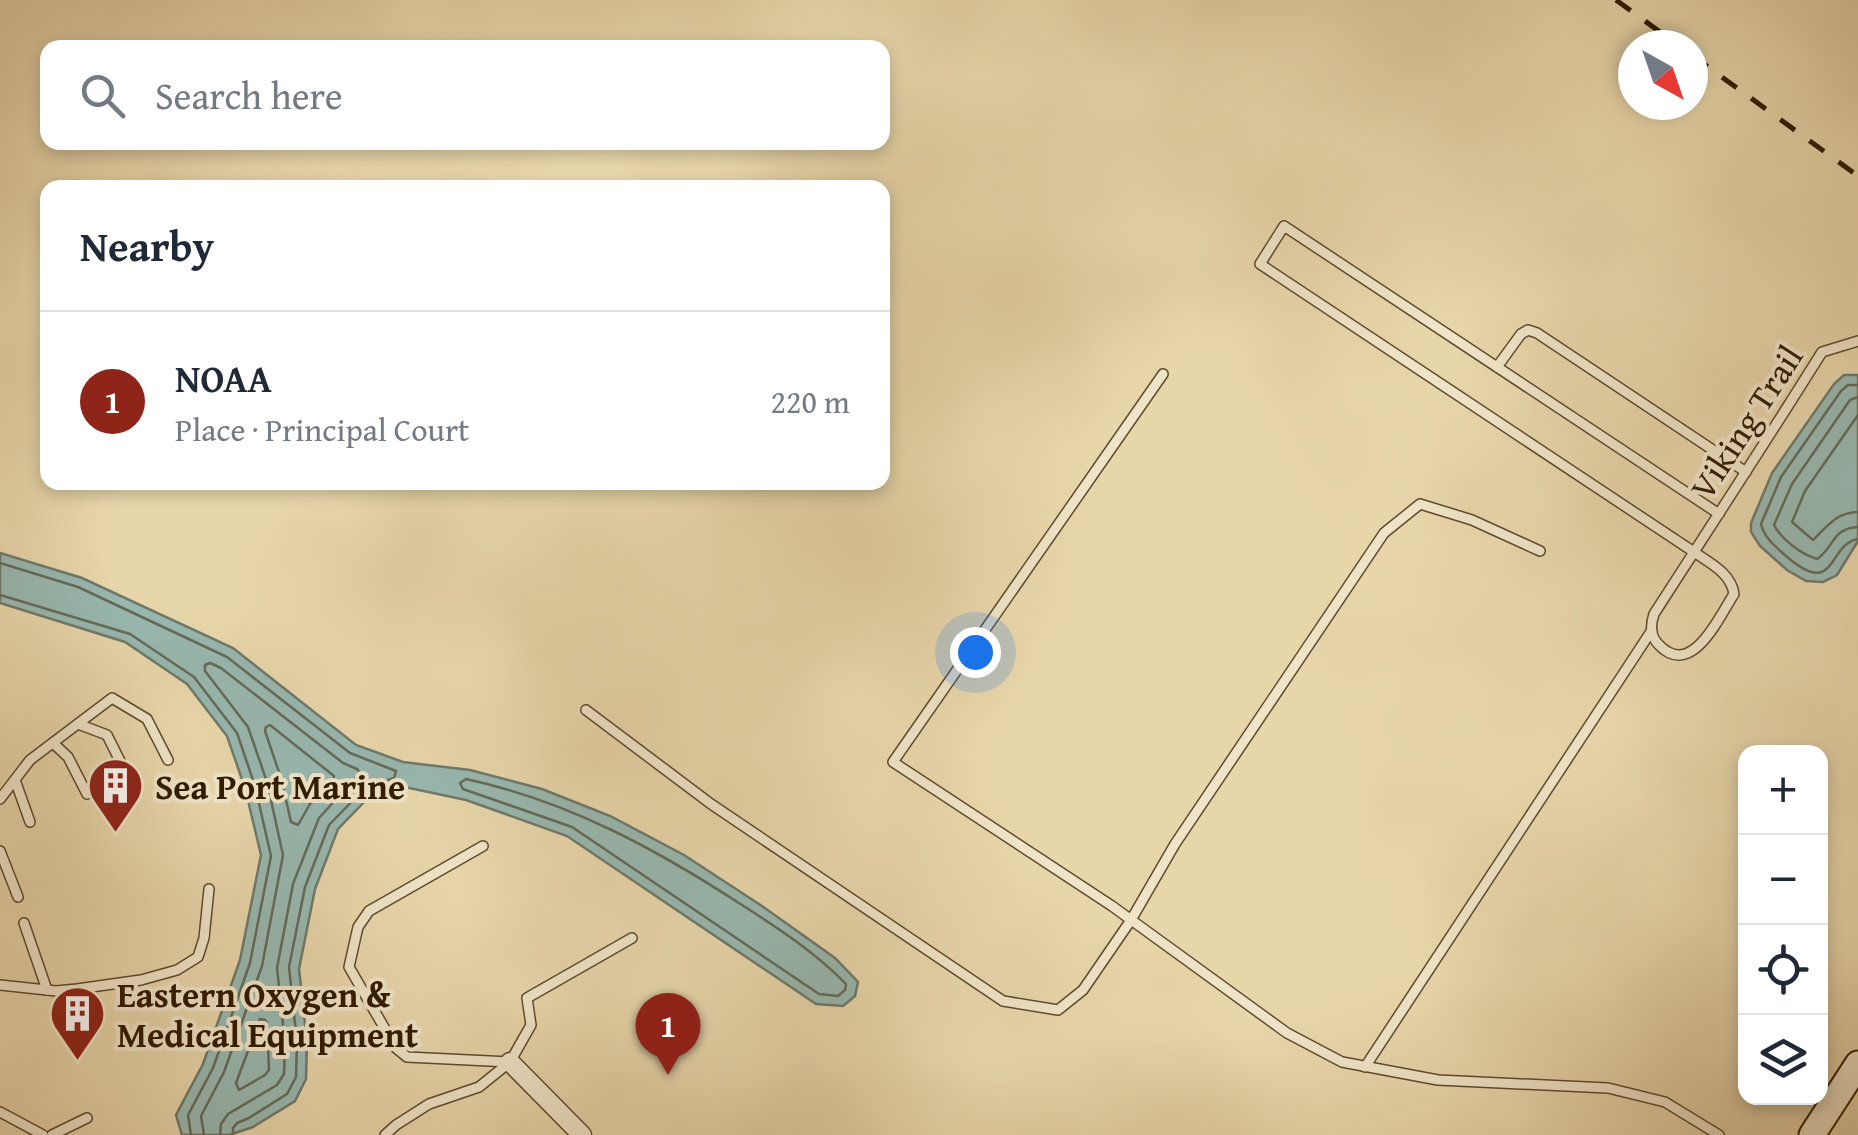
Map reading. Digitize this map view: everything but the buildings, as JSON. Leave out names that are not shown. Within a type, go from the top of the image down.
[{"type":"main road","points":[[1812,1135],[1855,1069]]},
{"type":"main road","points":[[1824,1135],[1842,1106],[1855,1069]]},
{"type":"street","points":[[510,1062],[582,1135]]},
{"type":"lane","points":[[1694,552],[1260,264],[1284,226],[1719,514]]},
{"type":"lane","points":[[1496,367],[1528,330],[1746,472]]},
{"type":"lane","name":"Viking Trail","points":[[1694,552],[1723,572],[1734,594],[1701,644],[1688,654],[1670,653],[1656,642],[1652,630],[1654,614],[1822,352],[1858,341]]},
{"type":"lane","points":[[1163,374],[893,762],[1130,920],[1287,1032],[1342,1062],[1438,1080],[1608,1088],[1665,1102],[1719,1135]]},
{"type":"lane","points":[[586,710],[711,804],[1003,1001],[1058,1010],[1083,990],[1175,844],[1384,533],[1420,504],[1472,520],[1540,550]]},
{"type":"lane","points":[[1366,1067],[1652,630]]},
{"type":"lane","points":[[0,799],[30,760],[112,698],[147,719],[168,760]]},
{"type":"lane","points":[[78,724],[107,736],[131,784]]},
{"type":"lane","points":[[53,743],[68,757],[87,794]]},
{"type":"lane","points":[[15,780],[30,822]]},
{"type":"lane","points":[[483,846],[369,911],[358,927],[350,967],[396,1048],[406,1057],[510,1062]]},
{"type":"lane","points":[[0,851],[18,896]]},
{"type":"lane","points":[[0,985],[78,990],[177,970],[198,957],[209,889]]},
{"type":"lane","points":[[24,923],[46,990]]},
{"type":"lane","points":[[385,1135],[429,1104],[479,1087],[510,1062],[531,1026],[527,998],[632,938]]},
{"type":"lane","points":[[0,1112],[43,1135]]},
{"type":"lane","points":[[52,1135],[87,1118]]},
{"type":"water","points":[[1844,375],[1858,375],[1858,541],[1837,575],[1823,582],[1806,581],[1760,546],[1751,532],[1751,523],[1772,473]]},
{"type":"water","points":[[0,553],[82,578],[233,648],[356,745],[403,762],[470,770],[542,789],[610,816],[684,855],[835,958],[858,982],[855,996],[843,1006],[816,1004],[567,836],[466,800],[400,786],[370,796],[338,829],[315,889],[299,969],[307,1042],[306,1079],[295,1101],[253,1127],[229,1135],[182,1135],[176,1115],[203,1064],[240,960],[261,855],[245,788],[227,736],[187,684],[125,642],[0,603]]},
{"type":"railway","points":[[1616,0],[1657,30]]},
{"type":"railway","points":[[1708,67],[1858,176]]},
{"type":"place","name":"Sea Port Marine","points":[[116,835]]},
{"type":"place","name":"Eastern Oxygen & Medical Equipment","points":[[78,1063]]},
{"type":"place","name":"NOAA","points":[[668,1075]]}]
